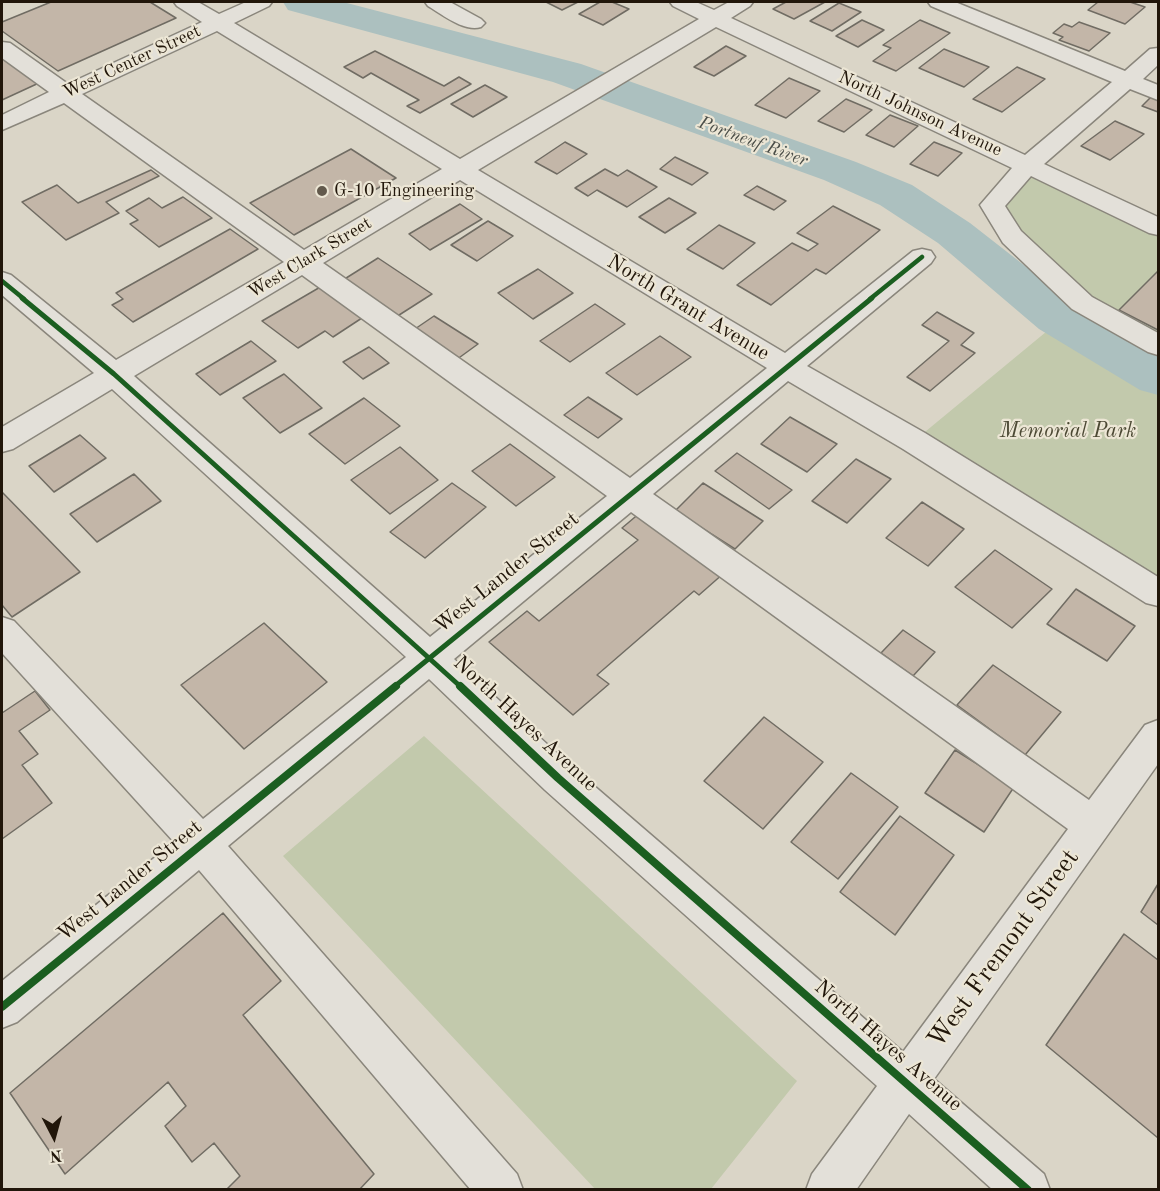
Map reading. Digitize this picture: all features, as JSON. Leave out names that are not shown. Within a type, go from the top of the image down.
[{"type":"street","name":"North Grant Avenue","points":[[184,2],[786,367],[914,441],[1158,593]]},
{"type":"street","name":"West Center Street","points":[[2,123],[261,2]]},
{"type":"street","points":[[435,2],[474,23]]},
{"type":"street","name":"North Johnson Avenue","points":[[680,2],[1158,227]]},
{"type":"street","name":"West Clark Street","points":[[2,441],[743,2]]},
{"type":"street","points":[[938,2],[1158,93]]},
{"type":"street","points":[[2,48],[1094,825]]},
{"type":"street","points":[[1158,54],[1027,166],[992,205],[1012,237],[1082,303],[1158,345]]},
{"type":"street","name":"West Lander Street","points":[[2,1007],[922,257]]},
{"type":"street","name":"North Hayes Avenue","points":[[2,281],[114,374],[430,658],[558,778],[1028,1190]]},
{"type":"street","points":[[2,631],[201,844],[501,1190]]},
{"type":"street","name":"West Fremont Street","points":[[828,1190],[1158,736]]},
{"type":"green space","name":"Memorial Park","points":[[1027,166],[1158,227],[1158,593],[914,441],[1081,303],[992,205]]},
{"type":"green space","points":[[424,736],[797,1081],[711,1189],[595,1189],[283,856]]},
{"type":"building","points":[[51,2],[150,2],[176,18],[58,71],[2,31],[2,22]]},
{"type":"building","points":[[546,2],[578,2],[562,10]]},
{"type":"building","points":[[600,2],[612,2],[629,9],[603,25],[579,14]]},
{"type":"building","points":[[786,2],[825,2],[794,19],[773,9]]},
{"type":"building","points":[[1098,2],[1130,2],[1145,7],[1125,24],[1088,10]]},
{"type":"building","points":[[839,3],[861,12],[832,31],[810,21]]},
{"type":"building","points":[[862,20],[884,30],[858,47],[836,36]]},
{"type":"building","points":[[920,20],[950,33],[896,71],[873,61],[891,48],[883,45]]},
{"type":"building","points":[[1079,22],[1110,33],[1089,51],[1059,40],[1063,37],[1053,33],[1064,24],[1072,27]]},
{"type":"building","points":[[726,46],[746,56],[714,76],[694,67]]},
{"type":"building","points":[[944,49],[989,67],[964,87],[919,68]]},
{"type":"building","points":[[375,51],[444,86],[459,77],[471,84],[420,113],[407,106],[419,100],[371,73],[363,78],[344,67]]},
{"type":"building","points":[[2,53],[41,82],[2,100]]},
{"type":"building","points":[[1017,67],[1045,79],[1002,112],[973,99]]},
{"type":"building","points":[[789,78],[820,91],[786,118],[755,105]]},
{"type":"building","points":[[485,85],[507,97],[473,117],[451,104]]},
{"type":"building","points":[[1152,96],[1158,98],[1158,112],[1142,106]]},
{"type":"building","points":[[846,99],[872,110],[844,132],[818,121]]},
{"type":"building","points":[[890,115],[918,126],[894,147],[866,135]]},
{"type":"building","points":[[1115,121],[1144,134],[1110,160],[1081,146]]},
{"type":"building","points":[[565,142],[587,154],[557,174],[535,162]]},
{"type":"building","points":[[934,142],[962,153],[938,176],[910,164]]},
{"type":"building","points":[[351,149],[396,178],[294,235],[250,203]]},
{"type":"building","points":[[675,157],[708,173],[692,185],[660,169]]},
{"type":"building","points":[[605,169],[618,176],[627,170],[657,187],[627,207],[597,190],[588,196],[575,188]]},
{"type":"building","points":[[151,170],[159,176],[106,202],[119,213],[66,240],[22,202],[57,185],[78,203]]},
{"type":"building","points":[[757,186],[786,201],[774,210],[744,195]]},
{"type":"building","points":[[183,197],[212,218],[159,247],[130,224],[138,220],[126,211],[149,198],[162,208]]},
{"type":"building","points":[[669,198],[696,213],[665,233],[639,217]]},
{"type":"building","points":[[460,204],[482,219],[430,250],[409,234]]},
{"type":"building","points":[[833,206],[880,230],[826,274],[816,269],[771,305],[737,285],[792,243],[808,251],[818,244],[797,233]]},
{"type":"building","points":[[488,221],[513,236],[477,261],[451,245]]},
{"type":"building","points":[[719,225],[755,243],[723,269],[687,249]]},
{"type":"building","points":[[230,229],[258,249],[133,322],[112,305],[123,299],[116,293]]},
{"type":"building","points":[[378,258],[432,294],[396,317],[343,280]]},
{"type":"building","points":[[538,269],[573,293],[533,319],[498,293]]},
{"type":"building","points":[[1158,271],[1158,330],[1119,310]]},
{"type":"building","points":[[322,286],[365,316],[333,337],[325,331],[298,348],[262,321]]},
{"type":"building","points":[[595,304],[625,324],[570,362],[540,341]]},
{"type":"building","points":[[937,312],[974,333],[961,345],[975,353],[930,391],[907,377],[949,341],[922,325]]},
{"type":"building","points":[[434,316],[478,344],[456,360],[412,331]]},
{"type":"building","points":[[660,336],[691,357],[637,395],[606,373]]},
{"type":"building","points":[[251,341],[276,361],[220,395],[196,374]]},
{"type":"building","points":[[369,347],[389,363],[363,379],[343,362]]},
{"type":"building","points":[[284,374],[322,408],[280,433],[243,398]]},
{"type":"building","points":[[588,397],[622,419],[598,438],[564,415]]},
{"type":"building","points":[[364,398],[400,426],[345,464],[309,434]]},
{"type":"building","points":[[790,417],[837,444],[807,472],[761,444]]},
{"type":"building","points":[[80,435],[106,458],[54,492],[29,466]]},
{"type":"building","points":[[510,444],[555,477],[516,506],[472,471]]},
{"type":"building","points":[[400,447],[438,480],[390,514],[351,480]]},
{"type":"building","points":[[737,453],[792,490],[769,509],[715,471]]},
{"type":"building","points":[[856,459],[891,479],[847,523],[812,501]]},
{"type":"building","points":[[134,474],[161,501],[97,542],[70,514]]},
{"type":"building","points":[[452,483],[486,507],[425,558],[390,532]]},
{"type":"building","points":[[703,483],[763,521],[735,549],[675,511]]},
{"type":"building","points":[[2,492],[80,572],[12,617],[2,605]]},
{"type":"building","points":[[922,502],[964,529],[928,566],[886,538]]},
{"type":"building","points":[[641,512],[724,573],[699,595],[694,591],[597,675],[609,684],[573,715],[489,642],[527,611],[539,621],[638,540],[622,528]]},
{"type":"building","points":[[995,550],[1052,589],[1012,628],[955,587]]},
{"type":"building","points":[[1076,589],[1135,626],[1107,661],[1047,624]]},
{"type":"building","points":[[264,623],[327,682],[244,749],[181,685]]},
{"type":"building","points":[[903,630],[935,652],[913,676],[881,653]]},
{"type":"building","points":[[993,665],[1061,712],[1025,755],[957,705]]},
{"type":"building","points":[[35,691],[50,710],[19,731],[38,754],[22,765],[52,803],[2,839],[2,713]]},
{"type":"building","points":[[764,717],[823,762],[763,829],[704,781]]},
{"type":"building","points":[[955,750],[1014,787],[984,832],[925,793]]},
{"type":"building","points":[[851,773],[898,807],[838,879],[791,842]]},
{"type":"building","points":[[900,816],[954,855],[895,935],[840,892]]},
{"type":"building","points":[[1158,884],[1158,925],[1141,912]]},
{"type":"building","points":[[223,913],[281,981],[243,1015],[374,1174],[359,1190],[226,1190],[240,1176],[214,1143],[192,1162],[165,1126],[186,1106],[168,1082],[65,1174],[10,1093]]},
{"type":"building","points":[[1124,934],[1158,960],[1158,1138],[1046,1045]]},
{"type":"waterway","name":"Portneuf River","points":[[301,2],[567,73],[840,171],[896,195],[954,233],[1057,317],[1158,377]]},
{"type":"cycle path","points":[[2,1007],[922,257]]},
{"type":"cycle path","points":[[2,281],[114,374],[430,658],[558,778],[1028,1190]]},
{"type":"place","name":"G-10 Engineering","points":[[322,191]]}]
